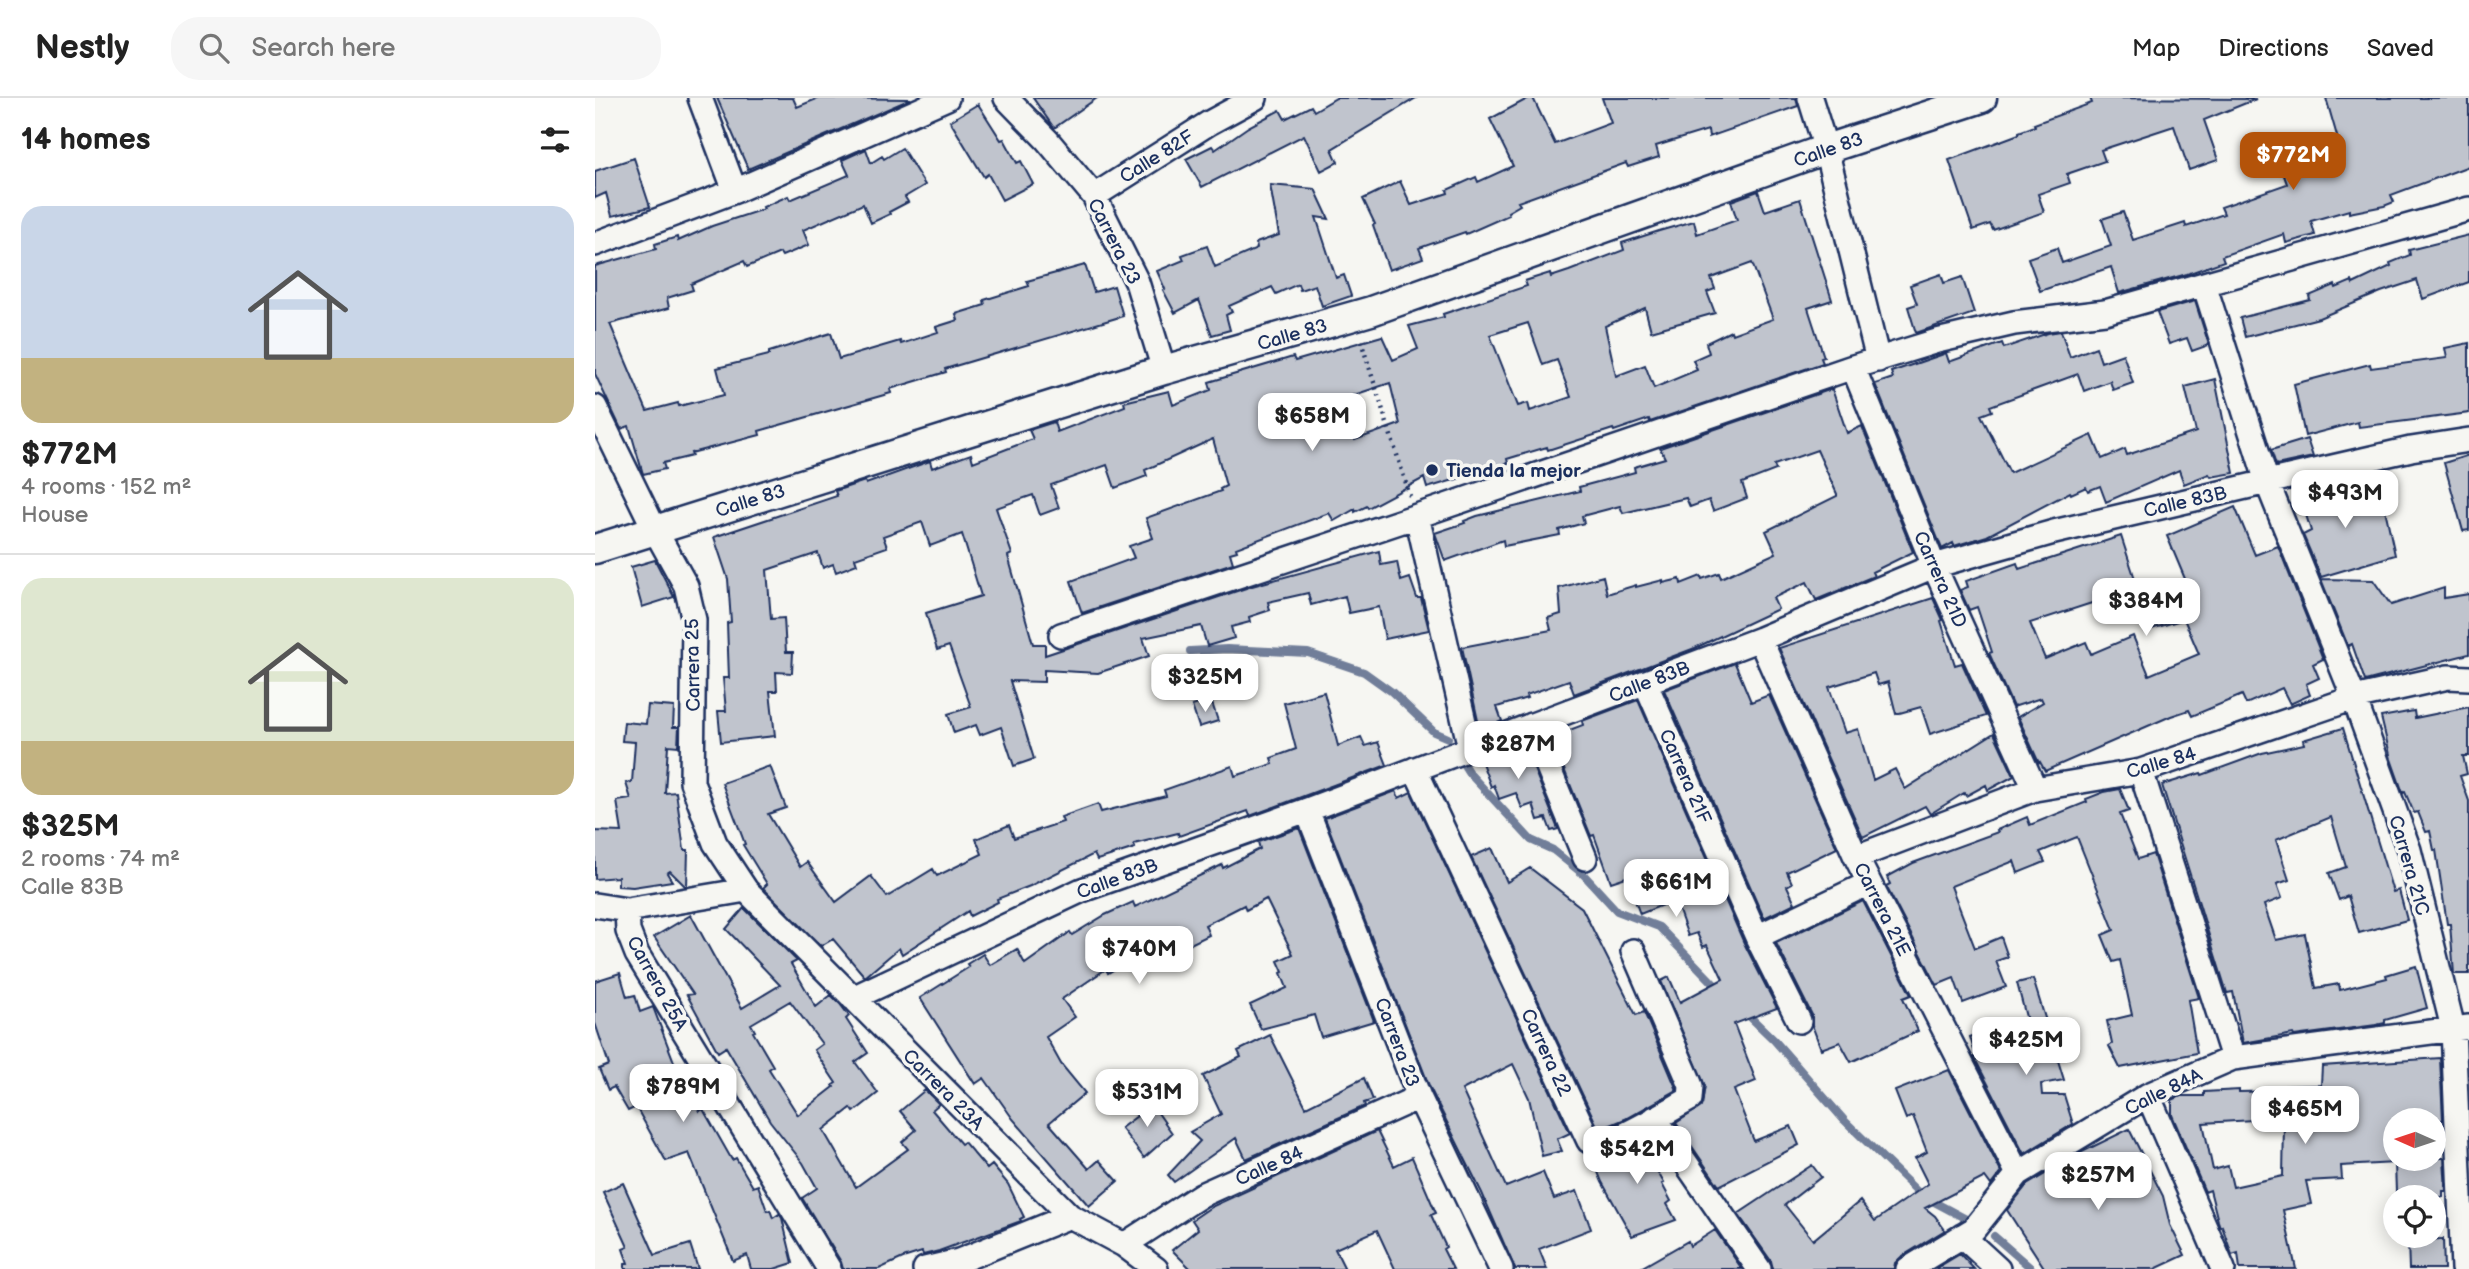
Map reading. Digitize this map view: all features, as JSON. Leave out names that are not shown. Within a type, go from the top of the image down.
[{"type":"street","points":[[700,98],[736,191]]},
{"type":"street","points":[[595,244],[736,191],[947,98]]},
{"type":"street","name":"Carrera 23","points":[[1006,98],[1047,140],[1094,196],[1137,282],[1164,370]]},
{"type":"street","name":"Calle 82F","points":[[1094,196],[1209,122],[1255,98]]},
{"type":"street","points":[[1810,98],[1826,149],[1878,360]]},
{"type":"street","name":"Calle 83","points":[[595,549],[1164,370],[1353,316],[1826,149],[1982,98]]},
{"type":"street","points":[[1061,635],[1937,341],[2014,323],[2105,312],[2469,209]]},
{"type":"street","name":"Carrera 21C","points":[[2204,284],[2267,482],[2354,698],[2409,849],[2461,1028],[2463,1269]]},
{"type":"street","name":"Carrera 21D","points":[[1853,367],[1934,566],[2035,789]]},
{"type":"street","name":"Carrera 25","points":[[595,407],[655,530],[686,586],[694,620],[691,782],[715,843],[746,890]]},
{"type":"street","name":"Calle 83B","points":[[853,998],[1082,890],[1307,810],[1760,639],[1934,566],[2054,532],[2411,449],[2469,440]]},
{"type":"street","points":[[1417,516],[1461,752]]},
{"type":"street","name":"Carrera 21E","points":[[1760,639],[1856,857],[2018,1174]]},
{"type":"street","name":"Calle 84","points":[[1856,857],[2035,789],[2141,771],[2354,698],[2448,677],[2469,678]]},
{"type":"street","name":"Carrera 21F","points":[[1645,682],[1757,937],[1799,1021]]},
{"type":"street","points":[[1531,725],[1585,858]]},
{"type":"street","name":"Carrera 22","points":[[1415,769],[1589,1141],[1597,1144],[1607,1142],[1655,1118]]},
{"type":"street","points":[[2141,771],[2233,1058]]},
{"type":"street","name":"Carrera 23","points":[[1307,810],[1419,1097],[1501,1269]]},
{"type":"street","points":[[1757,937],[1869,883]]},
{"type":"street","points":[[595,905],[627,910],[746,890]]},
{"type":"street","name":"Carrera 23A","points":[[746,890],[1070,1216],[1124,1245],[1157,1269]]},
{"type":"street","name":"Carrera 25A","points":[[627,910],[628,931],[637,954],[829,1269]]},
{"type":"street","points":[[1633,951],[1691,1086],[1690,1099],[1655,1118],[1759,1269]]},
{"type":"street","name":"Calle 84A","points":[[1908,1269],[1974,1227],[2018,1174],[2148,1095],[2233,1058],[2461,1028]]},
{"type":"street","points":[[2148,1095],[2224,1269]]},
{"type":"street","name":"Calle 84","points":[[1124,1245],[1201,1195],[1419,1097]]},
{"type":"street","points":[[925,1269],[962,1265],[1070,1216]]},
{"type":"street","points":[[1974,1227],[1998,1269]]},
{"type":"path","points":[[1353,316],[1417,516]]},
{"type":"building","points":[[717,98],[793,98],[797,107],[819,98],[911,99],[748,169]]},
{"type":"building","points":[[1033,98],[1097,98],[1054,128]]},
{"type":"building","points":[[1336,98],[1416,98],[1332,149],[1338,162],[1321,171],[1304,135],[1202,187],[1186,159],[1212,146],[1215,150],[1248,127],[1280,110],[1285,119],[1311,106],[1314,111]]},
{"type":"building","points":[[1533,98],[1555,144],[1611,123],[1602,98],[1796,98],[1798,106],[1709,137],[1708,130],[1656,146],[1659,157],[1628,167],[1626,163],[1518,202],[1520,205],[1508,212],[1509,215],[1466,234],[1465,232],[1419,248],[1423,258],[1389,270],[1373,225],[1375,224],[1363,199],[1400,181],[1411,205],[1448,193],[1447,190],[1476,177],[1478,182],[1513,166],[1490,119]]},
{"type":"building","points":[[2090,98],[2256,99],[2204,120],[2218,160],[2189,170],[2174,126],[2101,150],[2105,161],[2067,174],[2070,183],[2038,194],[2044,212],[1993,230],[1990,224],[1973,230],[1949,160],[2092,103]]},
{"type":"building","points":[[2326,98],[2469,98],[2469,166],[2391,195],[2394,202],[2384,206],[2349,213],[2349,210],[2311,221],[2315,235],[2286,243],[2284,234],[2222,256],[2224,261],[2187,274],[2119,293],[2111,267],[2040,291],[2028,258],[2057,248],[2062,263],[2111,246],[2102,219],[2123,212],[2133,240],[2224,214],[2221,207],[2287,184],[2280,164],[2339,143]]},
{"type":"building","points":[[978,104],[1001,140],[1004,139],[1017,163],[1021,161],[1033,184],[1002,200],[988,174],[984,177],[950,121]]},
{"type":"building","points":[[902,148],[925,185],[905,197],[908,202],[889,212],[890,214],[871,223],[863,204],[803,230],[809,245],[782,256],[780,253],[747,267],[744,261],[691,284],[693,290],[667,298],[669,308],[610,324],[647,411],[724,395],[717,368],[769,355],[769,352],[831,333],[839,359],[900,341],[901,344],[938,332],[936,327],[958,320],[956,314],[985,305],[984,300],[1029,286],[1027,281],[1085,265],[1094,292],[1114,286],[1123,316],[945,369],[946,372],[890,389],[891,393],[759,431],[760,435],[691,453],[692,456],[663,463],[665,469],[643,474],[629,426],[621,429],[595,374],[595,266],[656,249],[655,244],[677,237],[678,241],[712,226],[764,209],[763,207],[788,196],[790,200],[849,175],[842,160],[866,149],[871,163]]},
{"type":"building","points":[[634,158],[650,207],[612,216],[606,193],[595,198],[595,171]]},
{"type":"building","points":[[1270,185],[1315,189],[1329,219],[1316,217],[1336,278],[1344,275],[1351,296],[1322,306],[1315,285],[1300,290],[1298,284],[1276,294],[1272,287],[1229,306],[1232,312],[1226,315],[1230,330],[1212,335],[1199,300],[1175,313],[1157,271],[1184,260],[1182,255],[1207,246],[1215,267],[1257,249],[1256,243],[1279,235]]},
{"type":"building","points":[[1758,191],[1765,211],[1800,199],[1832,300],[1808,308],[1824,357],[1821,358],[1823,363],[1650,422],[1649,419],[1548,450],[1547,447],[1507,459],[1508,463],[1427,488],[1424,478],[1368,508],[1367,506],[1355,512],[1355,509],[1334,521],[1329,513],[1236,548],[1237,551],[1230,553],[1233,563],[1082,613],[1071,581],[1134,558],[1129,546],[1153,538],[1146,518],[1221,491],[1220,489],[1226,486],[1213,439],[1145,470],[1147,476],[1115,488],[1107,465],[1051,485],[1059,508],[1040,515],[1033,495],[996,508],[1012,554],[1008,556],[1033,644],[1045,644],[1045,655],[1252,586],[1379,551],[1381,565],[1397,562],[1401,581],[1410,578],[1417,598],[1421,598],[1429,630],[1385,639],[1379,607],[1349,613],[1345,596],[1311,605],[1308,593],[1268,602],[1270,610],[1249,617],[1250,622],[1231,627],[1234,638],[1207,646],[1201,626],[1143,638],[1149,656],[1098,673],[1044,670],[1044,682],[1010,681],[1034,759],[1014,766],[1001,727],[980,735],[976,725],[954,733],[948,714],[971,707],[949,646],[937,650],[926,613],[981,596],[962,534],[930,546],[922,522],[883,536],[887,547],[855,558],[857,564],[836,572],[833,564],[823,568],[818,553],[767,570],[771,619],[784,618],[786,652],[793,652],[792,673],[776,672],[777,691],[770,691],[775,736],[721,742],[718,711],[726,711],[723,678],[729,678],[727,623],[731,622],[728,579],[714,537],[837,496],[835,491],[865,481],[866,484],[930,461],[932,468],[971,454],[973,462],[1033,439],[1029,430],[1054,422],[1057,432],[1125,406],[1124,402],[1169,391],[1173,405],[1211,390],[1209,382],[1293,357],[1295,361],[1382,336],[1393,360],[1418,349],[1409,326],[1444,317],[1443,314],[1527,286],[1525,281],[1550,273],[1551,277],[1569,271],[1624,250],[1622,243],[1659,231],[1694,221],[1697,234],[1737,220],[1731,201]],"holes":[[[1752,263],[1773,319],[1732,334],[1731,331],[1706,343],[1709,353],[1693,360],[1697,370],[1654,388],[1645,365],[1616,376],[1605,326],[1645,308],[1651,331],[1715,313],[1707,292],[1715,289],[1711,278]],[[1528,323],[1543,365],[1557,360],[1571,397],[1530,411],[1528,403],[1518,406],[1490,335]],[[1390,383],[1400,424],[1355,440],[1342,399]]]},
{"type":"building","points":[[2469,235],[2469,282],[2423,299],[2417,280],[2319,318],[2245,337],[2240,318],[2310,300],[2309,296],[2335,285],[2336,288],[2352,281],[2353,284],[2391,266],[2390,263],[2410,255],[2409,250]]},
{"type":"building","points":[[1941,274],[1944,283],[1962,277],[1974,313],[1916,333],[1908,307],[1917,304],[1910,285]]},
{"type":"building","points":[[2195,301],[2209,345],[2192,351],[2187,338],[2169,344],[2157,312]]},
{"type":"building","points":[[2061,331],[2070,357],[2096,347],[2101,362],[2123,354],[2133,383],[2113,390],[2110,381],[2084,391],[2078,374],[1990,406],[1992,411],[1981,415],[2010,473],[2092,435],[2102,459],[2125,449],[2127,455],[2196,432],[2185,387],[2215,379],[2234,473],[2211,477],[2209,474],[2184,484],[2179,470],[2106,502],[2100,486],[2088,491],[2086,487],[2071,494],[2070,492],[1987,536],[1954,546],[1953,543],[1942,549],[1875,384],[1893,378],[1891,372],[1946,353],[1949,362],[2002,343],[2004,348]]},
{"type":"building","points":[[2469,343],[2469,413],[2359,427],[2358,422],[2305,436],[2294,384],[2370,364],[2371,368],[2447,358],[2445,348]]},
{"type":"building","points":[[1832,389],[1847,433],[1862,426],[1913,552],[1872,572],[1874,576],[1816,600],[1807,582],[1773,598],[1778,609],[1695,648],[1574,694],[1569,680],[1526,695],[1527,698],[1497,707],[1502,721],[1480,730],[1462,647],[1551,630],[1548,618],[1561,614],[1559,588],[1603,576],[1607,594],[1663,580],[1663,583],[1680,579],[1681,584],[1701,576],[1702,579],[1719,573],[1721,578],[1776,553],[1766,531],[1837,494],[1817,450],[1774,465],[1776,470],[1742,483],[1747,498],[1713,511],[1709,500],[1690,507],[1686,498],[1623,513],[1620,506],[1582,516],[1584,523],[1559,530],[1560,535],[1504,546],[1503,540],[1445,561],[1435,533],[1477,516],[1580,491],[1579,487],[1635,472],[1634,467],[1665,458],[1660,448]]},
{"type":"building","points":[[2307,439],[2313,457],[2276,465],[2271,450]]},
{"type":"building","points":[[2469,455],[2469,530],[2463,531],[2444,463]]},
{"type":"building","points":[[2327,483],[2332,502],[2381,491],[2395,555],[2321,577],[2303,535],[2311,531],[2298,489]]},
{"type":"building","points":[[2235,507],[2255,555],[2278,546],[2323,659],[2313,664],[2319,678],[2306,684],[2310,695],[2290,704],[2282,688],[2246,704],[2242,695],[2192,716],[2189,710],[2045,771],[2018,717],[2043,702],[2041,698],[2013,707],[1989,653],[1992,652],[1977,607],[1969,610],[1960,590],[1968,587],[1966,581],[2017,563],[2019,569],[2121,536],[2138,588],[2030,623],[2045,659],[2086,642],[2091,654],[2133,636],[2149,675],[2199,654],[2184,619],[2145,631],[2140,618],[2184,600],[2180,589],[2188,586],[2167,536]]},
{"type":"building","points":[[655,560],[674,597],[642,607],[631,567]]},
{"type":"building","points":[[2321,579],[2373,580],[2391,605],[2444,588],[2444,598],[2469,594],[2469,654],[2365,681],[2352,644],[2348,646]]},
{"type":"building","points":[[1933,598],[1943,620],[1941,621],[1955,665],[1962,663],[1986,716],[1930,734],[1921,707],[1896,714],[1888,682],[1878,685],[1874,673],[1829,687],[1845,733],[1858,729],[1873,780],[1895,769],[1905,789],[1994,733],[2014,776],[1988,790],[1986,785],[1966,796],[1964,793],[1930,814],[1925,806],[1863,837],[1779,648]]},
{"type":"building","points":[[1735,663],[1751,702],[1769,695],[1837,848],[1787,872],[1792,883],[1787,886],[1795,903],[1764,918],[1664,690]]},
{"type":"building","points":[[1324,692],[1338,746],[1361,737],[1365,746],[1378,742],[1387,765],[1250,816],[1248,811],[1179,836],[1178,833],[1134,844],[1135,848],[1097,860],[1094,854],[997,899],[998,902],[970,916],[968,911],[902,954],[899,948],[865,977],[833,939],[821,946],[763,888],[767,884],[743,845],[745,844],[722,783],[770,766],[786,808],[768,814],[800,867],[807,862],[836,902],[871,876],[887,897],[933,869],[937,876],[982,854],[976,839],[1009,825],[1014,838],[1063,822],[1061,817],[1098,804],[1101,812],[1166,796],[1164,790],[1232,766],[1235,776],[1273,764],[1271,758],[1296,749],[1284,703]]},
{"type":"building","points":[[1211,700],[1218,721],[1199,727],[1192,706]]},
{"type":"building","points":[[1638,700],[1744,943],[1777,1008],[1734,1024],[1756,1081],[1734,1090],[1754,1141],[1791,1126],[1799,1145],[1719,1186],[1676,1123],[1701,1107],[1705,1086],[1661,981],[1669,977],[1680,1002],[1723,979],[1707,945],[1703,947],[1697,933],[1688,936],[1675,900],[1640,914],[1626,877],[1611,882],[1594,835],[1591,836],[1551,737],[1583,725],[1582,721]]},
{"type":"building","points":[[648,705],[674,707],[673,727],[679,727],[678,746],[668,745],[665,793],[676,792],[684,850],[688,850],[687,886],[670,871],[667,873],[672,881],[633,887],[618,886],[618,877],[595,879],[595,831],[622,832],[617,801],[631,799],[626,783],[632,782],[635,742],[622,741],[624,722],[646,724]]},
{"type":"building","points":[[2469,707],[2469,756],[2463,756],[2467,774],[2460,776],[2469,801],[2469,974],[2454,974],[2450,924],[2447,924],[2436,850],[2430,831],[2426,832],[2418,812],[2414,813],[2405,792],[2403,793],[2381,717],[2414,711],[2415,718]]},
{"type":"building","points":[[2343,728],[2393,892],[2399,890],[2407,920],[2359,933],[2348,896],[2339,900],[2329,873],[2346,867],[2331,817],[2276,840],[2289,880],[2277,884],[2282,898],[2264,905],[2276,940],[2305,934],[2316,988],[2339,984],[2340,990],[2387,978],[2386,975],[2416,966],[2427,1008],[2376,1025],[2293,1034],[2243,1043],[2233,992],[2227,993],[2162,785],[2201,773],[2202,775],[2262,753],[2304,744],[2303,740]]},
{"type":"building","points":[[1524,744],[1558,829],[1551,831],[1546,818],[1538,820],[1533,804],[1522,808],[1516,793],[1499,799],[1494,785],[1491,787],[1481,760]]},
{"type":"building","points":[[2120,789],[2129,811],[2120,814],[2138,859],[2153,854],[2199,998],[2188,1000],[2197,1053],[2120,1068],[2109,1046],[2112,1044],[2107,1021],[2132,1015],[2120,960],[2113,962],[2102,935],[2114,930],[2077,837],[2040,852],[2045,862],[2018,873],[2014,861],[1951,886],[1975,948],[2001,937],[2008,957],[1996,961],[2006,987],[1963,1003],[1954,978],[1937,985],[1886,886],[1890,884],[1887,877],[1913,863],[1998,832],[1997,830],[2027,817],[2030,825],[2087,802],[2086,799]]},
{"type":"building","points":[[1396,791],[1399,798],[1411,792],[1570,1133],[1557,1139],[1562,1151],[1542,1156],[1529,1098],[1513,1064],[1462,1090],[1506,1187],[1543,1172],[1554,1199],[1577,1191],[1591,1229],[1539,1249],[1547,1269],[1515,1269],[1482,1193],[1430,1088],[1325,818]]},
{"type":"building","points":[[1299,828],[1374,1021],[1321,1037],[1314,1015],[1261,1029],[1250,1005],[1287,988],[1278,961],[1293,954],[1266,899],[1246,910],[1244,905],[1205,925],[1209,935],[1164,957],[1161,950],[1135,963],[1133,958],[1108,973],[1106,969],[1062,999],[1075,1017],[1046,1037],[1061,1064],[1085,1093],[1049,1123],[1089,1169],[1099,1160],[1118,1181],[1089,1206],[1013,1119],[984,1078],[975,1084],[920,998],[969,967],[967,964],[983,954],[990,965],[1017,949],[1025,964],[1070,932],[1072,935],[1133,902],[1135,907],[1222,865],[1223,868],[1260,849],[1258,842]]},
{"type":"building","points":[[1492,848],[1507,882],[1530,868],[1582,908],[1636,1015],[1644,1012],[1677,1090],[1599,1130],[1471,857]]},
{"type":"building","points":[[1863,901],[1911,995],[1903,998],[1918,1031],[1851,1062],[1840,1042],[1821,1049],[1812,1025],[1812,1015],[1776,943]]},
{"type":"building","points":[[744,908],[797,961],[791,964],[816,1007],[831,995],[840,1004],[849,1016],[846,1019],[868,1053],[855,1062],[878,1093],[854,1112],[851,1108],[823,1130],[856,1187],[908,1149],[902,1142],[916,1130],[900,1111],[925,1090],[939,1104],[932,1110],[961,1144],[964,1142],[987,1169],[992,1165],[1008,1184],[1024,1217],[1021,1221],[939,1251],[923,1255],[922,1252],[903,1258],[879,1269],[843,1269],[802,1198],[817,1188],[803,1163],[770,1121],[726,1047],[718,1052],[687,995],[693,994],[654,937],[691,915],[742,1008],[780,985],[726,929]],"holes":[[[790,1001],[822,1044],[814,1050],[836,1083],[798,1115],[769,1069],[773,1066],[751,1024]]]},
{"type":"building","points":[[620,973],[627,997],[635,995],[640,1012],[653,1007],[681,1080],[700,1111],[703,1109],[732,1160],[736,1158],[753,1187],[758,1185],[767,1211],[770,1210],[773,1218],[779,1214],[782,1218],[793,1263],[774,1269],[751,1269],[747,1255],[733,1261],[689,1153],[666,1161],[636,1107],[628,1111],[614,1087],[608,1090],[599,1069],[609,1065],[595,1023],[595,981]]},
{"type":"building","points":[[2033,979],[2064,1080],[2041,1084],[2042,1095],[2064,1095],[2073,1124],[2024,1154],[1974,1057],[1970,1037],[1990,1030],[1996,1049],[2031,1036],[2017,983]]},
{"type":"building","points":[[1270,1035],[1306,1107],[1364,1078],[1373,1100],[1246,1159],[1236,1138],[1174,1182],[1168,1175],[1200,1141],[1190,1132],[1221,1114],[1203,1076],[1241,1057],[1238,1051]]},
{"type":"building","points":[[2440,1058],[2442,1108],[2383,1108],[2383,1164],[2341,1166],[2342,1179],[2306,1181],[2311,1204],[2283,1210],[2296,1269],[2240,1269],[2238,1253],[2232,1255],[2222,1226],[2220,1227],[2210,1190],[2205,1192],[2172,1115],[2172,1100],[2181,1096],[2204,1096],[2204,1092],[2284,1091],[2284,1086],[2321,1085],[2322,1066]],"holes":[[[2253,1120],[2253,1123],[2284,1124],[2283,1176],[2233,1187],[2228,1166],[2213,1170],[2203,1123]]]},
{"type":"building","points":[[1949,1070],[2001,1172],[1991,1185],[1985,1177],[1925,1208],[1945,1230],[1901,1257],[1895,1263],[1894,1269],[1773,1269],[1771,1261],[1738,1214],[1812,1165],[1821,1177],[1785,1205],[1813,1240],[1860,1201],[1875,1221],[1928,1184],[1915,1158],[1927,1152],[1913,1116],[1906,1119],[1895,1091]]},
{"type":"building","points":[[1149,1100],[1172,1133],[1144,1158],[1121,1128],[1137,1116],[1134,1111]]},
{"type":"building","points":[[2129,1129],[2163,1196],[2170,1225],[2185,1255],[2155,1269],[2045,1269],[2007,1210],[2027,1185],[2082,1152]]},
{"type":"building","points":[[1377,1131],[1394,1166],[1412,1157],[1436,1213],[1431,1215],[1453,1269],[1395,1269],[1377,1230],[1335,1249],[1345,1269],[1191,1269],[1172,1250],[1198,1229],[1192,1220],[1211,1207]]},
{"type":"building","points":[[1651,1137],[1667,1160],[1655,1167],[1671,1201],[1667,1204],[1676,1220],[1632,1236],[1602,1182],[1592,1157],[1612,1155]]},
{"type":"building","points":[[2395,1171],[2445,1171],[2446,1185],[2396,1185]]},
{"type":"building","points":[[623,1183],[655,1255],[690,1244],[698,1269],[625,1269],[625,1264],[628,1263],[623,1249],[628,1247],[603,1192]]},
{"type":"building","points":[[1715,1230],[1742,1269],[1639,1269],[1688,1241],[1690,1246]]},
{"type":"building","points":[[2408,1248],[2443,1248],[2444,1269],[2409,1269]]},
{"type":"building","points":[[1960,1254],[1974,1269],[1935,1269]]},
{"type":"waterway","points":[[1190,651],[1227,649],[1308,653],[1364,672],[1392,692],[1434,732],[1448,738]]},
{"type":"waterway","points":[[1462,762],[1531,840],[1553,850],[1584,875],[1617,911],[1659,927],[1721,991]]},
{"type":"waterway","points":[[1744,1011],[1774,1040],[1844,1120],[1921,1195],[1968,1220]]},
{"type":"waterway","points":[[1994,1236],[2032,1269]]},
{"type":"place","name":"Tienda la mejor","points":[[1432,470]]}]
